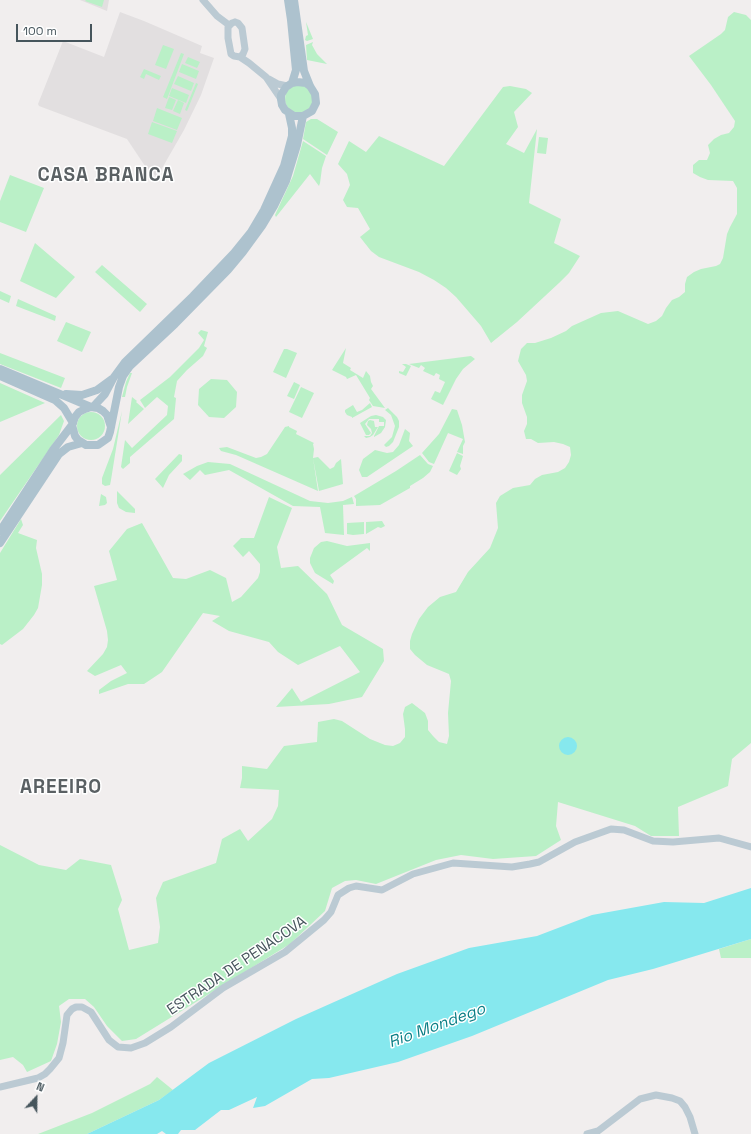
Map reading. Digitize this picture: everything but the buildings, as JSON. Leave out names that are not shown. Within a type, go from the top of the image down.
[{"type":"main road","points":[[203,0],[217,16],[229,25]]},
{"type":"main road","points":[[288,0],[296,70],[290,84],[283,90],[281,99],[282,105],[290,114],[294,116],[303,116],[312,111],[316,103],[315,94],[304,71],[294,0]]},
{"type":"main road","points":[[242,54],[234,56],[230,51],[227,30],[229,25],[235,22],[242,28],[242,54],[249,63],[266,77],[278,84],[301,82],[310,86]]},
{"type":"main road","points":[[266,77],[281,99]]},
{"type":"main road","points":[[0,531],[53,450],[73,424],[75,417],[79,412],[85,408],[92,407],[105,394],[114,377],[125,362],[229,259],[251,232],[264,210],[284,166],[292,136],[290,114]]},
{"type":"main road","points":[[0,543],[59,454],[68,447],[82,444],[92,446],[103,442],[108,438],[112,427],[119,387],[123,376],[130,366],[175,324],[228,270],[262,226],[274,206],[286,180],[297,145],[303,116]]},
{"type":"main road","points":[[0,370],[103,411],[107,415],[112,427]]},
{"type":"main road","points":[[0,376],[55,400],[64,408],[73,424],[75,436],[82,444]]},
{"type":"main road","points":[[55,392],[69,395],[82,395],[97,390],[114,377]]},
{"type":"main road","name":"ESTRADA DE PENACOVA","points":[[0,1087],[38,1078],[50,1069],[59,1058],[64,1042],[67,1015],[76,1007],[82,1007],[91,1012],[109,1040],[118,1047],[131,1048],[145,1043],[171,1027],[223,988],[285,952],[324,920],[330,912],[338,895],[349,888],[356,886],[382,890],[413,874],[453,863],[512,867],[539,862],[575,842],[606,830],[624,830],[653,841],[673,842],[719,838],[751,847]]},
{"type":"main road","points":[[587,1134],[598,1131],[640,1099],[656,1095],[672,1098],[680,1102],[685,1107],[690,1117],[695,1134]]},
{"type":"shaded area","points":[[80,0],[109,0],[107,11]]},
{"type":"shaded area","points":[[120,12],[202,46],[200,53],[214,58],[201,95],[184,130],[157,177],[145,166],[127,139],[39,106],[38,104],[63,41],[104,57]]},
{"type":"green space","points":[[104,0],[102,7],[85,1]]},
{"type":"green space","points":[[734,12],[746,15],[751,20],[751,743],[732,759],[728,786],[678,807],[679,836],[651,836],[635,826],[558,802],[556,826],[561,840],[536,856],[493,859],[461,855],[436,860],[376,884],[356,880],[345,881],[332,888],[325,911],[290,944],[136,1039],[122,1041],[107,1026],[94,1007],[85,999],[69,999],[59,1006],[61,1022],[57,1044],[51,1061],[27,1072],[23,1065],[13,1057],[0,1060],[0,845],[39,865],[66,870],[80,859],[111,865],[122,900],[118,909],[129,950],[158,943],[160,927],[156,898],[163,882],[216,863],[222,839],[240,829],[248,841],[272,819],[278,806],[279,790],[240,788],[242,766],[267,769],[284,746],[317,742],[318,722],[334,719],[342,721],[370,739],[385,745],[393,746],[400,743],[405,737],[403,714],[405,707],[412,703],[425,713],[428,721],[428,730],[433,736],[439,742],[447,744],[449,736],[448,713],[451,681],[449,674],[427,665],[415,655],[410,649],[412,634],[419,619],[428,607],[440,597],[456,592],[468,572],[490,548],[498,528],[496,503],[500,496],[513,488],[530,485],[535,479],[542,475],[558,472],[565,468],[571,455],[570,447],[563,444],[554,442],[538,443],[531,439],[526,439],[524,431],[527,424],[527,417],[522,403],[522,395],[527,381],[526,375],[518,361],[521,349],[527,343],[535,343],[551,338],[566,331],[572,326],[601,313],[618,311],[648,324],[656,321],[662,316],[672,300],[685,292],[687,277],[701,269],[720,264],[723,258],[727,234],[737,214],[737,188],[733,181],[708,180],[700,177],[693,173],[693,165],[699,160],[707,160],[710,153],[708,145],[721,135],[729,133],[734,127],[735,121],[711,85],[689,56],[721,34],[725,30],[728,17]]},
{"type":"green space","points":[[306,22],[313,39],[307,41],[305,40],[306,36],[308,35]]},
{"type":"green space","points":[[313,42],[312,45],[317,54],[327,64],[307,60],[306,45]]},
{"type":"green space","points":[[163,45],[174,49],[166,69],[155,65]]},
{"type":"green space","points":[[181,53],[184,54],[167,99],[163,97]]},
{"type":"green space","points":[[188,57],[200,62],[197,68],[185,63]]},
{"type":"green space","points":[[182,64],[199,71],[196,79],[179,72]]},
{"type":"green space","points":[[144,69],[161,76],[159,80],[146,74],[144,79],[140,77]]},
{"type":"green space","points":[[178,76],[194,83],[191,91],[174,84]]},
{"type":"green space","points":[[196,83],[198,84],[187,111],[185,110]]},
{"type":"green space","points":[[299,85],[309,89],[313,99],[309,109],[299,113],[289,109],[285,99],[289,89]]},
{"type":"green space","points":[[510,86],[526,89],[532,93],[514,112],[518,127],[506,144],[524,153],[537,129],[529,203],[561,219],[554,243],[580,256],[569,273],[559,283],[517,322],[491,343],[481,326],[456,297],[446,288],[419,272],[379,257],[371,251],[360,237],[370,229],[358,208],[347,207],[343,200],[350,185],[347,174],[338,164],[349,141],[366,152],[379,136],[444,166],[503,87]]},
{"type":"green space","points":[[172,88],[189,95],[186,103],[169,96]]},
{"type":"green space","points":[[169,97],[176,100],[172,110],[165,108]]},
{"type":"green space","points":[[178,100],[184,103],[180,114],[173,111]]},
{"type":"green space","points":[[157,108],[182,118],[177,130],[153,121]]},
{"type":"green space","points":[[311,119],[317,119],[338,132],[327,155],[303,139],[306,122]]},
{"type":"green space","points":[[152,122],[177,131],[172,143],[148,134]]},
{"type":"green space","points":[[539,137],[548,138],[546,154],[537,153]]},
{"type":"green space","points":[[303,141],[326,156],[319,186],[310,174],[276,217],[275,215],[293,176]]},
{"type":"green space","points":[[10,175],[44,188],[26,232],[0,222],[0,201]]},
{"type":"green space","points":[[35,243],[75,277],[56,298],[20,281]]},
{"type":"green space","points":[[102,265],[147,304],[140,312],[95,272]]},
{"type":"green space","points":[[0,291],[11,296],[9,303],[0,299]]},
{"type":"green space","points":[[18,299],[56,316],[55,321],[16,306]]},
{"type":"green space","points":[[66,322],[91,332],[82,352],[57,341]]},
{"type":"green space","points":[[201,330],[208,332],[204,346],[207,348],[203,356],[177,381],[174,397],[176,398],[174,419],[130,457],[130,463],[123,469],[121,467],[125,440],[132,448],[167,415],[168,406],[157,397],[145,408],[140,400],[170,377],[199,348],[204,340],[198,333]]},
{"type":"green space","points":[[346,348],[343,363],[351,368],[350,370],[363,378],[366,371],[370,376],[373,386],[371,389],[385,408],[373,406],[369,400],[370,398],[356,375],[347,379],[346,377],[332,370]]},
{"type":"green space","points":[[284,349],[297,353],[286,378],[273,372]]},
{"type":"green space","points":[[0,353],[65,378],[61,388],[0,364]]},
{"type":"green space","points":[[471,356],[475,359],[463,369],[456,379],[443,405],[431,399],[435,391],[440,393],[445,382],[439,379],[440,375],[436,373],[434,376],[423,371],[425,368],[421,365],[419,368],[409,364]]},
{"type":"green space","points":[[402,364],[411,366],[406,376],[399,373],[399,371],[403,372],[406,367]]},
{"type":"green space","points":[[130,373],[132,373],[125,397],[122,397],[126,382]]},
{"type":"green space","points":[[211,379],[227,380],[237,392],[236,407],[224,418],[209,417],[198,405],[199,389]]},
{"type":"green space","points":[[294,382],[300,385],[294,399],[287,396]]},
{"type":"green space","points":[[0,383],[45,403],[0,422]]},
{"type":"green space","points":[[301,387],[314,393],[302,418],[289,412]]},
{"type":"green space","points":[[132,397],[144,409],[128,424]]},
{"type":"green space","points":[[370,403],[372,407],[352,418],[345,412],[345,410],[353,405],[357,412],[362,410]]},
{"type":"green space","points":[[388,408],[397,417],[399,427],[393,442],[386,447],[384,445],[392,437],[395,426],[391,415],[385,410]]},
{"type":"green space","points":[[452,409],[457,410],[462,425],[465,442],[463,446],[463,454],[457,452],[463,439],[448,433],[434,464],[429,462],[422,453],[439,434]]},
{"type":"green space","points":[[122,411],[110,485],[105,486],[102,484],[102,478],[113,449]]},
{"type":"green space","points":[[91,412],[101,416],[105,426],[101,436],[91,440],[81,436],[77,426],[81,416]]},
{"type":"green space","points":[[61,415],[64,421],[59,435],[0,521],[0,475]]},
{"type":"green space","points":[[376,415],[383,417],[386,420],[385,427],[381,433],[374,437],[379,426],[384,426],[384,422],[379,422],[379,419],[369,419],[365,424],[371,433],[366,435],[360,423],[371,416]]},
{"type":"green space","points":[[368,421],[374,421],[375,427],[378,427],[373,435],[366,438],[364,436],[370,436],[372,433],[371,429],[367,425]]},
{"type":"green space","points":[[289,426],[297,431],[296,434],[314,443],[313,458],[318,491],[236,455],[221,451],[219,448],[227,447],[256,458],[261,457],[267,454],[285,427]]},
{"type":"green space","points":[[405,429],[410,433],[409,441],[413,446],[367,477],[362,477],[359,470],[363,459],[375,450],[387,453],[393,452],[399,445]]},
{"type":"green space","points":[[457,453],[463,456],[460,466],[461,469],[457,475],[449,471]]},
{"type":"green space","points":[[179,454],[182,455],[182,461],[169,475],[163,488],[155,479]]},
{"type":"green space","points":[[420,455],[428,464],[433,466],[430,472],[423,478],[410,486],[410,488],[380,505],[356,506],[356,499],[354,496]]},
{"type":"green space","points":[[318,457],[330,469],[334,467],[341,459],[343,484],[319,491],[313,458]]},
{"type":"green space","points":[[208,462],[230,464],[310,501],[328,503],[343,501],[352,497],[354,504],[343,505],[344,535],[325,533],[320,507],[293,506],[229,470],[205,475],[200,470],[190,480],[183,474]]},
{"type":"green space","points":[[117,491],[135,509],[135,513],[126,512],[119,508],[117,503]]},
{"type":"green space","points":[[101,494],[106,497],[107,503],[99,506]]},
{"type":"green space","points":[[269,497],[292,508],[277,547],[281,568],[298,566],[327,594],[342,625],[383,649],[384,661],[362,697],[329,704],[276,707],[292,688],[301,702],[360,672],[340,646],[298,665],[278,652],[269,642],[229,631],[212,621],[220,616],[203,613],[162,672],[144,684],[128,684],[99,694],[99,690],[111,681],[127,673],[121,665],[95,676],[87,671],[103,654],[107,647],[108,640],[107,631],[94,586],[117,580],[109,551],[127,529],[142,523],[173,578],[186,579],[210,570],[226,578],[232,602],[241,597],[258,578],[260,572],[260,564],[249,551],[243,557],[233,546],[241,538],[254,538]]},
{"type":"green space","points":[[21,519],[23,525],[18,533],[37,540],[36,548],[42,574],[42,585],[38,608],[34,615],[23,629],[2,645],[0,644],[0,553]]},
{"type":"green space","points":[[382,521],[385,526],[381,528],[378,527],[366,534],[366,522]]},
{"type":"green space","points":[[364,522],[364,534],[347,534],[347,523]]},
{"type":"green space","points":[[327,541],[347,546],[370,543],[370,551],[367,548],[330,575],[334,581],[333,584],[315,573],[310,563],[310,558],[314,548],[321,542]]},
{"type":"green space","points":[[751,939],[751,958],[721,958],[719,949]]},
{"type":"green space","points":[[157,1077],[173,1090],[159,1100],[87,1134],[38,1134],[92,1113],[150,1084]]},
{"type":"water","points":[[568,737],[574,740],[577,746],[574,752],[568,755],[562,752],[559,746],[562,740]]},
{"type":"water","name":"Rio Mondego","points":[[751,888],[751,939],[653,969],[608,980],[472,1036],[398,1062],[329,1078],[312,1079],[265,1106],[253,1108],[257,1097],[229,1110],[221,1110],[195,1130],[181,1130],[178,1134],[166,1134],[162,1131],[157,1134],[87,1134],[159,1100],[209,1063],[296,1019],[397,974],[469,948],[537,936],[592,915],[664,902],[704,903]]},
{"type":"district","name":"CASA BRANCA","points":[[106,176]]},
{"type":"district","name":"AREEIRO","points":[[61,788]]}]
